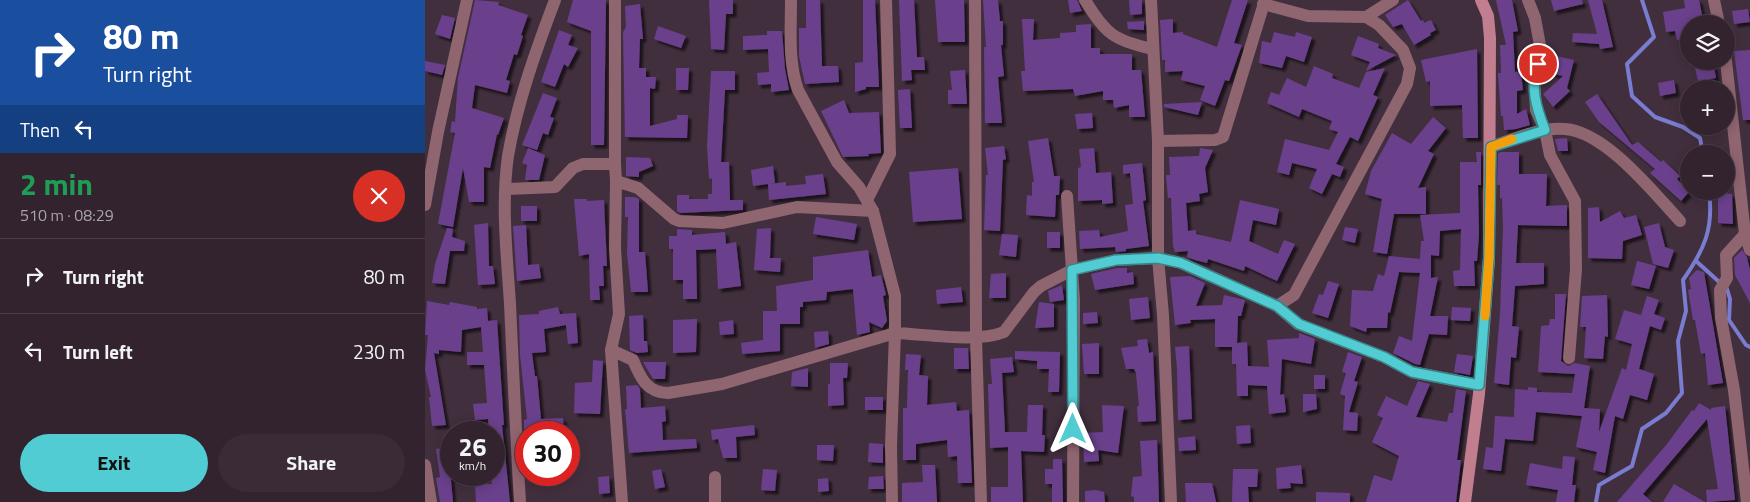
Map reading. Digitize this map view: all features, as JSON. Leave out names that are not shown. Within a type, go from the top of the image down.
[{"type":"street","points":[[425,205],[438,132],[467,0]]},
{"type":"street","points":[[519,502],[506,255],[506,189],[509,156],[519,110],[537,47],[555,0]]},
{"type":"street","points":[[615,0],[615,248],[619,314],[611,350],[622,502]]},
{"type":"street","points":[[791,0],[791,50],[794,78],[798,90],[837,162],[868,198],[895,296],[891,446],[892,502]]},
{"type":"street","points":[[868,198],[890,154],[886,0]]},
{"type":"street","points":[[975,0],[976,338],[981,502]]},
{"type":"street","points":[[1085,0],[1097,21],[1117,38],[1124,43],[1153,49]]},
{"type":"street","points":[[1151,0],[1158,141],[1158,258],[1163,315],[1171,502]]},
{"type":"street","points":[[1366,17],[1393,0]]},
{"type":"street","points":[[1465,502],[1479,385],[1489,258],[1490,38],[1487,16],[1481,0]]},
{"type":"street","points":[[1528,0],[1541,41],[1541,51],[1534,76],[1533,89],[1536,110],[1545,130],[1550,155],[1572,193],[1575,202],[1576,269],[1569,358]]},
{"type":"street","points":[[1714,0],[1717,15]]},
{"type":"street","points":[[1158,141],[1215,140],[1223,137],[1264,2],[1308,16],[1366,17],[1379,25],[1403,50],[1410,68],[1407,84],[1300,286],[1294,295],[1277,306]]},
{"type":"street","points":[[1727,70],[1745,234],[1750,250]]},
{"type":"street","points":[[1491,147],[1545,130],[1566,129],[1587,136],[1623,160],[1680,221]]},
{"type":"street","points":[[506,189],[555,187],[573,168],[583,164],[615,164]]},
{"type":"street","points":[[616,181],[638,188],[674,220],[679,221],[723,223],[797,207],[873,211]]},
{"type":"street","points":[[1067,196],[1072,270],[1073,502]]},
{"type":"street","points":[[1745,234],[1725,255],[1721,318],[1734,390],[1747,502]]},
{"type":"street","points":[[611,350],[633,360],[643,384],[660,393],[722,384],[895,333],[976,338],[997,336],[1004,332],[1034,292],[1072,270],[1116,260],[1158,258],[1181,263],[1277,306],[1299,324],[1384,357],[1412,372],[1479,385]]},
{"type":"street","points":[[425,465],[431,502]]},
{"type":"street","points":[[715,477],[715,502]]},
{"type":"building","points":[[475,0],[499,2],[498,5],[528,15],[517,55],[514,54],[506,80],[510,81],[507,93],[475,85],[472,108],[504,118],[497,134],[490,168],[484,167],[484,202],[469,202],[463,168],[453,227],[438,224],[455,133],[450,132],[452,121],[455,122],[458,78]]},
{"type":"building","points":[[573,0],[606,0],[604,145],[591,145],[591,31],[567,22]]},
{"type":"building","points":[[709,0],[733,0],[733,14],[726,14],[724,50],[711,49]]},
{"type":"building","points":[[806,0],[820,0],[822,66],[838,66],[839,82],[805,84],[799,56],[799,28],[806,28]]},
{"type":"building","points":[[863,0],[875,0],[879,87],[866,87],[866,89],[855,92],[855,63],[863,62]]},
{"type":"building","points":[[899,0],[914,0],[917,57],[924,57],[925,70],[911,70],[912,80],[902,81]]},
{"type":"building","points":[[935,0],[964,0],[965,42],[938,42]]},
{"type":"building","points":[[983,0],[998,0],[1000,21],[1003,21],[1003,45],[1001,45],[1004,76],[998,77],[1002,123],[985,123],[984,47],[986,47]]},
{"type":"building","points":[[1068,0],[1077,0],[1082,11],[1070,13]]},
{"type":"building","points":[[1129,0],[1142,0],[1142,14],[1130,15]]},
{"type":"building","points":[[1232,0],[1248,0],[1234,43],[1242,45],[1229,81],[1225,80],[1215,106],[1200,100],[1205,86],[1181,80],[1183,71],[1165,72],[1165,60],[1162,60],[1160,20],[1173,19],[1173,33],[1183,32],[1183,34],[1217,47]]},
{"type":"building","points":[[1408,0],[1421,21],[1423,20],[1424,23],[1431,20],[1436,30],[1414,45],[1402,24],[1393,27],[1385,15]]},
{"type":"building","points":[[1496,0],[1512,0],[1518,31],[1513,32],[1515,72],[1521,71],[1523,90],[1517,91],[1517,114],[1526,109],[1530,125],[1516,129],[1504,130],[1503,116],[1501,116],[1498,73],[1501,73],[1500,45],[1506,45]]},
{"type":"building","points":[[1551,0],[1582,0],[1583,4],[1554,11]]},
{"type":"building","points":[[1588,0],[1602,0],[1613,47],[1600,49],[1599,44],[1572,42],[1573,33],[1597,34]]},
{"type":"building","points":[[1684,0],[1699,0],[1702,15],[1680,15],[1680,40],[1677,40],[1675,31],[1666,32],[1663,12],[1685,8]]},
{"type":"building","points":[[640,4],[643,39],[640,39],[639,68],[646,68],[646,77],[656,77],[655,89],[650,88],[650,126],[677,119],[677,115],[688,115],[687,138],[625,137],[623,32],[626,27],[625,6]]},
{"type":"building","points":[[1748,9],[1750,22],[1735,24],[1735,15],[1733,15],[1732,11]]},
{"type":"building","points":[[442,15],[455,18],[450,39],[435,34]]},
{"type":"building","points":[[1022,19],[1034,19],[1033,40],[1060,38],[1060,33],[1076,32],[1076,25],[1091,24],[1091,48],[1100,48],[1100,54],[1132,54],[1132,70],[1141,70],[1145,117],[1129,117],[1129,105],[1114,108],[1113,100],[1103,100],[1103,91],[1075,96],[1073,89],[1023,91],[1021,71],[1025,71]]},
{"type":"building","points":[[1144,21],[1144,30],[1128,29],[1127,22]]},
{"type":"building","points":[[658,26],[686,36],[681,48],[654,39]]},
{"type":"building","points":[[559,30],[572,35],[568,45],[578,48],[568,67],[564,64],[555,87],[541,82]]},
{"type":"building","points":[[767,31],[782,31],[789,90],[771,92],[771,84],[758,85],[757,73],[769,72],[768,49],[743,50],[743,36],[767,35]]},
{"type":"building","points":[[1274,32],[1295,37],[1296,32],[1312,37],[1304,62],[1286,56],[1282,68],[1259,63],[1262,41],[1271,43]]},
{"type":"building","points":[[1358,36],[1379,44],[1378,48],[1396,55],[1366,71],[1370,62],[1351,55]]},
{"type":"building","points":[[1477,49],[1478,138],[1463,138],[1462,105],[1430,106],[1430,81],[1426,82],[1421,60]]},
{"type":"building","points":[[1750,50],[1750,120],[1743,120],[1735,51]]},
{"type":"building","points":[[1556,56],[1574,60],[1567,88],[1570,91],[1553,107],[1543,94],[1563,76],[1552,74]]},
{"type":"building","points":[[425,61],[445,65],[442,75],[425,71]]},
{"type":"building","points":[[1314,66],[1333,74],[1332,78],[1359,88],[1366,72],[1385,68],[1373,95],[1378,97],[1358,141],[1350,137],[1336,164],[1344,167],[1340,177],[1332,174],[1322,194],[1309,188],[1317,169],[1292,163],[1289,175],[1277,172],[1285,139],[1329,150],[1338,132],[1329,129],[1332,121],[1302,109],[1299,117],[1267,103],[1271,92],[1279,95],[1287,78],[1306,87]]},
{"type":"building","points":[[676,68],[689,68],[688,90],[676,90]]},
{"type":"building","points":[[965,70],[967,104],[948,104],[948,90],[952,90],[950,71]]},
{"type":"building","points":[[1696,70],[1715,70],[1716,78],[1698,80]]},
{"type":"building","points":[[711,71],[735,71],[735,90],[725,90],[721,162],[729,162],[730,200],[743,200],[743,210],[681,213],[677,211],[677,195],[689,195],[689,199],[708,199],[708,194],[712,194],[712,179],[709,178],[707,146]]},
{"type":"building","points":[[1674,80],[1676,93],[1660,96],[1658,83]]},
{"type":"building","points":[[910,89],[912,128],[900,128],[898,90]]},
{"type":"building","points":[[543,93],[557,98],[550,117],[554,118],[548,135],[543,133],[537,150],[522,145]]},
{"type":"building","points":[[1597,94],[1632,145],[1638,142],[1661,162],[1663,160],[1680,176],[1677,179],[1680,182],[1681,201],[1650,173],[1655,169],[1599,122],[1585,102]]},
{"type":"building","points":[[844,100],[849,113],[879,112],[881,153],[868,154],[869,156],[843,157],[821,111]]},
{"type":"building","points":[[1202,102],[1198,115],[1164,107],[1164,104]]},
{"type":"building","points":[[1092,113],[1093,128],[1077,129],[1075,114]]},
{"type":"building","points":[[1433,117],[1446,128],[1428,151],[1434,154],[1418,188],[1426,187],[1426,214],[1394,214],[1387,254],[1373,252],[1382,199],[1365,194],[1371,171],[1392,133],[1411,144]]},
{"type":"building","points":[[1048,138],[1054,176],[1060,176],[1059,195],[1056,195],[1055,217],[1026,215],[1027,195],[1032,196],[1032,182],[1034,182],[1028,141]]},
{"type":"building","points":[[1567,138],[1568,151],[1558,151],[1555,139]]},
{"type":"building","points":[[1004,146],[1006,159],[1003,160],[1000,231],[984,230],[986,175],[988,175],[985,148]]},
{"type":"building","points":[[528,148],[545,155],[539,180],[525,180],[527,165],[522,163]]},
{"type":"building","points":[[1094,148],[1096,173],[1111,172],[1113,203],[1102,204],[1102,200],[1078,201],[1078,168],[1081,167],[1079,149]]},
{"type":"building","points":[[1200,148],[1213,150],[1205,168],[1208,192],[1199,194],[1200,201],[1186,203],[1188,231],[1196,230],[1196,234],[1231,242],[1240,200],[1279,209],[1276,225],[1253,220],[1249,241],[1278,254],[1284,240],[1295,244],[1277,281],[1245,266],[1244,271],[1208,259],[1207,263],[1195,260],[1187,257],[1188,251],[1175,252],[1173,246],[1171,198],[1168,198],[1166,175],[1170,175],[1169,157],[1199,156]]},
{"type":"building","points":[[1476,152],[1481,152],[1481,185],[1478,185],[1479,234],[1477,261],[1474,261],[1475,286],[1454,286],[1453,271],[1460,270],[1461,229],[1440,231],[1439,256],[1431,255],[1431,278],[1438,277],[1430,316],[1448,316],[1447,335],[1429,334],[1420,365],[1415,364],[1393,353],[1399,336],[1412,341],[1420,273],[1399,272],[1390,313],[1388,312],[1387,328],[1367,328],[1366,332],[1350,326],[1352,290],[1373,291],[1378,274],[1384,276],[1389,256],[1420,259],[1421,241],[1424,241],[1420,215],[1460,213],[1460,162],[1477,162]]},
{"type":"building","points":[[1519,152],[1519,174],[1547,174],[1546,206],[1567,205],[1567,226],[1518,225],[1516,263],[1544,263],[1544,284],[1515,286],[1512,326],[1519,327],[1516,358],[1511,357],[1509,385],[1494,383],[1500,314],[1503,227],[1502,198],[1500,198],[1500,185],[1497,185],[1498,153]]},
{"type":"building","points":[[626,157],[650,158],[653,166],[639,172],[639,177],[626,176]]},
{"type":"building","points":[[1142,163],[1146,200],[1143,201],[1149,246],[1116,252],[1115,247],[1080,249],[1079,231],[1099,230],[1100,237],[1128,231],[1125,205],[1133,204],[1130,173],[1123,174],[1123,165]]},
{"type":"building","points":[[773,166],[775,183],[769,184],[786,182],[786,186],[806,184],[805,176],[823,174],[826,194],[769,200],[768,184],[753,186],[751,170]]},
{"type":"building","points":[[958,168],[962,219],[913,222],[909,172]]},
{"type":"building","points":[[625,197],[639,199],[639,252],[645,252],[648,292],[631,292],[627,253],[628,217],[625,217]]},
{"type":"building","points":[[574,199],[587,199],[587,201],[604,200],[607,266],[603,266],[604,286],[599,286],[600,300],[590,300],[589,254],[579,256]]},
{"type":"building","points":[[1718,200],[1732,200],[1733,224],[1718,223]]},
{"type":"building","points":[[521,206],[537,206],[537,221],[521,221]]},
{"type":"building","points":[[1599,207],[1600,222],[1620,211],[1624,218],[1636,215],[1642,235],[1623,241],[1622,259],[1588,258],[1588,208]]},
{"type":"building","points":[[816,217],[857,224],[854,240],[813,234]]},
{"type":"building","points":[[488,223],[489,266],[493,266],[495,284],[478,285],[474,225]]},
{"type":"building","points":[[1659,223],[1665,247],[1674,250],[1668,268],[1653,264],[1644,227]]},
{"type":"building","points":[[526,225],[528,265],[539,264],[541,278],[517,281],[513,226]]},
{"type":"building","points":[[1345,227],[1358,229],[1355,243],[1342,240]]},
{"type":"building","points":[[447,228],[453,229],[452,237],[465,241],[464,251],[450,251],[445,284],[432,283],[435,264]]},
{"type":"building","points":[[771,228],[770,258],[781,258],[780,272],[754,270],[757,229]]},
{"type":"building","points":[[677,229],[692,230],[692,235],[725,232],[726,244],[736,242],[741,286],[718,289],[716,249],[696,250],[697,299],[683,299],[683,280],[673,280],[673,249],[669,249],[669,236],[677,236]]},
{"type":"building","points":[[1047,232],[1060,232],[1060,248],[1047,248]]},
{"type":"building","points":[[1002,234],[1018,235],[1016,257],[999,255]]},
{"type":"building","points":[[868,250],[872,277],[881,275],[886,295],[883,296],[887,321],[882,328],[869,322],[870,332],[857,335],[853,289],[827,292],[826,300],[803,302],[803,307],[800,307],[800,324],[780,324],[780,351],[742,354],[741,343],[763,340],[763,311],[777,311],[776,286],[813,280],[813,257]]},
{"type":"building","points":[[1742,250],[1747,257],[1750,270],[1750,303],[1735,275],[1734,258]]},
{"type":"building","points":[[1637,261],[1656,266],[1649,289],[1631,285]]},
{"type":"building","points":[[1117,268],[1127,268],[1127,273],[1133,272],[1134,284],[1095,290],[1091,274]]},
{"type":"building","points":[[1697,270],[1704,272],[1723,383],[1708,385],[1705,353],[1701,354],[1695,320],[1693,320],[1688,290],[1691,289],[1689,278]]},
{"type":"building","points":[[1006,273],[1006,298],[989,298],[991,274]]},
{"type":"building","points":[[1190,276],[1205,283],[1196,306],[1222,305],[1224,295],[1245,300],[1241,316],[1238,316],[1237,343],[1247,342],[1248,366],[1269,367],[1267,340],[1299,338],[1299,333],[1315,339],[1311,364],[1282,359],[1280,395],[1284,394],[1286,412],[1269,414],[1267,386],[1248,385],[1248,396],[1237,396],[1236,364],[1232,364],[1232,347],[1215,347],[1215,319],[1190,320],[1191,323],[1175,325],[1170,277]]},
{"type":"building","points":[[1328,281],[1339,284],[1328,318],[1312,313],[1319,294],[1323,295]]},
{"type":"building","points":[[1062,285],[1064,300],[1050,302],[1048,291]]},
{"type":"building","points":[[961,287],[963,302],[937,304],[936,290]]},
{"type":"building","points":[[1555,294],[1566,294],[1561,361],[1568,366],[1575,363],[1590,366],[1584,408],[1600,409],[1599,432],[1622,368],[1626,370],[1632,344],[1615,339],[1624,310],[1641,315],[1647,296],[1659,300],[1654,314],[1665,318],[1661,330],[1650,326],[1639,369],[1654,374],[1647,400],[1630,395],[1623,419],[1615,416],[1605,473],[1593,470],[1597,452],[1576,447],[1582,416],[1536,412],[1533,441],[1505,439],[1501,471],[1483,469],[1486,447],[1493,448],[1495,416],[1514,417],[1515,389],[1528,390],[1528,387],[1537,388],[1537,392],[1572,393],[1575,374],[1538,372],[1541,326],[1549,325],[1550,319],[1555,319]]},
{"type":"building","points":[[1607,295],[1608,337],[1605,336],[1603,359],[1584,358],[1586,327],[1580,327],[1582,296]]},
{"type":"building","points":[[1148,297],[1150,318],[1131,320],[1129,299]]},
{"type":"building","points":[[427,301],[449,305],[450,302],[477,307],[477,309],[487,308],[488,321],[497,320],[504,421],[475,420],[473,404],[487,403],[484,365],[467,365],[467,352],[483,352],[481,327],[462,330],[461,352],[439,350],[439,354],[434,353],[445,421],[440,421],[440,425],[432,426],[429,397],[431,397],[425,370],[428,335],[425,335]]},
{"type":"building","points":[[1039,302],[1054,304],[1054,327],[1035,328]]},
{"type":"building","points":[[558,307],[560,314],[576,313],[578,343],[568,344],[566,325],[544,329],[546,352],[532,353],[535,376],[537,376],[541,419],[563,418],[563,421],[524,421],[527,419],[520,355],[519,315],[539,314],[539,311]]},
{"type":"building","points":[[1452,307],[1471,308],[1470,321],[1451,320]]},
{"type":"building","points":[[1097,312],[1098,323],[1083,324],[1083,313]]},
{"type":"building","points":[[643,315],[644,341],[647,341],[648,352],[637,353],[630,350],[629,316]]},
{"type":"building","points":[[697,319],[696,352],[673,353],[673,320]]},
{"type":"building","points":[[733,320],[734,334],[720,335],[719,322]]},
{"type":"building","points":[[828,331],[829,344],[815,348],[814,332]]},
{"type":"building","points":[[1147,339],[1149,353],[1153,352],[1156,421],[1138,422],[1137,406],[1139,406],[1136,373],[1134,369],[1126,369],[1121,348],[1138,346],[1137,340]]},
{"type":"building","points":[[1099,343],[1099,374],[1084,374],[1082,344]]},
{"type":"building","points":[[1189,346],[1192,419],[1178,420],[1175,347]]},
{"type":"building","points":[[954,348],[968,348],[969,369],[954,369]]},
{"type":"building","points":[[1015,351],[1060,352],[1059,392],[1048,392],[1049,369],[1037,369],[1037,361],[1015,359]]},
{"type":"building","points":[[1348,352],[1362,357],[1354,381],[1358,382],[1349,412],[1358,413],[1357,431],[1343,430],[1345,396],[1340,394],[1346,373],[1342,372]]},
{"type":"building","points":[[906,354],[921,355],[919,375],[928,376],[927,405],[956,402],[957,411],[969,410],[972,483],[958,483],[957,456],[948,457],[947,440],[916,444],[916,460],[903,460],[903,408],[907,408],[908,370],[905,370]]},
{"type":"building","points":[[1457,354],[1473,356],[1470,375],[1454,372]]},
{"type":"building","points":[[1012,357],[1014,372],[1002,373],[1005,432],[1027,432],[1028,405],[1043,405],[1042,435],[1045,435],[1044,452],[1021,451],[1023,502],[991,502],[991,487],[1008,487],[1008,447],[990,448],[988,384],[992,384],[990,359]]},
{"type":"building","points":[[593,360],[603,361],[600,414],[574,413],[575,383],[592,382]]},
{"type":"building","points":[[643,362],[666,362],[665,379],[653,379]]},
{"type":"building","points":[[830,363],[848,363],[847,378],[843,378],[844,405],[828,406]]},
{"type":"building","points":[[808,368],[808,387],[791,386],[792,372]]},
{"type":"building","points":[[1314,375],[1325,375],[1325,389],[1314,389]]},
{"type":"building","points":[[1418,381],[1430,384],[1416,417],[1447,422],[1449,413],[1453,413],[1456,389],[1466,391],[1457,460],[1461,460],[1456,502],[1366,502],[1374,475],[1392,481],[1399,456],[1372,442],[1383,418],[1377,415],[1386,396],[1407,406]]},
{"type":"building","points":[[637,385],[640,389],[641,408],[665,406],[666,421],[662,422],[663,440],[696,439],[697,448],[629,453],[625,409],[627,409],[626,386]]},
{"type":"building","points":[[1303,394],[1316,394],[1317,409],[1303,412]]},
{"type":"building","points":[[865,397],[883,397],[883,410],[865,410]]},
{"type":"building","points":[[1699,403],[1711,410],[1711,408],[1725,406],[1735,500],[1707,502],[1706,490],[1718,489],[1707,419],[1643,494],[1652,502],[1617,502],[1667,444]]},
{"type":"building","points":[[1102,405],[1124,406],[1118,453],[1098,450],[1099,461],[1084,462],[1083,433],[1103,432]]},
{"type":"building","points":[[754,425],[755,435],[736,437],[737,458],[723,458],[718,439],[712,440],[711,430]]},
{"type":"building","points":[[1250,425],[1251,443],[1237,444],[1236,426]]},
{"type":"building","points":[[1195,436],[1196,450],[1179,451],[1178,438]]},
{"type":"building","points":[[1157,440],[1159,502],[1134,502],[1134,497],[1131,496],[1133,477],[1142,476],[1140,441]]},
{"type":"building","points":[[869,443],[883,444],[883,463],[868,462]]},
{"type":"building","points":[[817,445],[834,445],[833,461],[817,460]]},
{"type":"building","points":[[440,448],[440,477],[436,449]]},
{"type":"building","points":[[505,454],[510,502],[476,502],[475,486],[505,486]]},
{"type":"building","points":[[1563,456],[1575,457],[1572,485],[1576,485],[1574,502],[1556,502],[1558,490],[1526,485],[1530,463],[1562,469]]},
{"type":"building","points":[[1053,459],[1062,459],[1063,502],[1052,502],[1052,484],[1045,484],[1045,469],[1053,469]]},
{"type":"building","points":[[922,465],[935,465],[937,502],[902,502],[902,483],[923,482]]},
{"type":"building","points":[[1301,465],[1303,484],[1290,483],[1291,488],[1277,489],[1276,468]]},
{"type":"building","points":[[661,469],[665,487],[655,489],[652,471]]},
{"type":"building","points":[[763,469],[777,470],[775,491],[761,490]]},
{"type":"building","points":[[1233,469],[1258,469],[1257,487],[1248,487],[1249,502],[1232,502]]},
{"type":"building","points":[[609,476],[610,493],[599,494],[598,477]]},
{"type":"building","points":[[883,476],[884,489],[868,489],[869,477]]},
{"type":"building","points":[[440,477],[440,486],[452,486],[453,502],[440,502],[436,478]]},
{"type":"building","points":[[828,478],[829,491],[818,492],[818,479]]},
{"type":"building","points":[[1185,483],[1212,483],[1216,502],[1186,502]]},
{"type":"building","points":[[1674,484],[1705,502],[1663,502]]},
{"type":"building","points":[[1096,490],[1104,492],[1105,502],[1085,502],[1085,491]]},
{"type":"building","points":[[1316,492],[1350,493],[1350,502],[1316,502]]},
{"type":"waterway","points":[[1642,0],[1654,37],[1627,64],[1632,96],[1655,117],[1683,127],[1700,138],[1701,145]]},
{"type":"waterway","points":[[1596,502],[1599,485],[1632,466],[1642,429],[1666,413],[1682,393],[1678,341],[1686,311],[1683,280],[1697,259],[1706,238],[1709,228],[1710,200]]},
{"type":"waterway","points":[[1696,261],[1727,289],[1730,299],[1729,320],[1746,345],[1750,347]]},
{"type":"slow traffic","points":[[1485,316],[1489,258],[1491,147],[1512,139]]},
{"type":"route","points":[[1073,429],[1074,300],[1072,270],[1116,260],[1158,258],[1181,263],[1277,306],[1299,324],[1384,357],[1412,372],[1479,385],[1489,258],[1491,147],[1545,130],[1536,110],[1533,89],[1534,76],[1538,64]]}]
